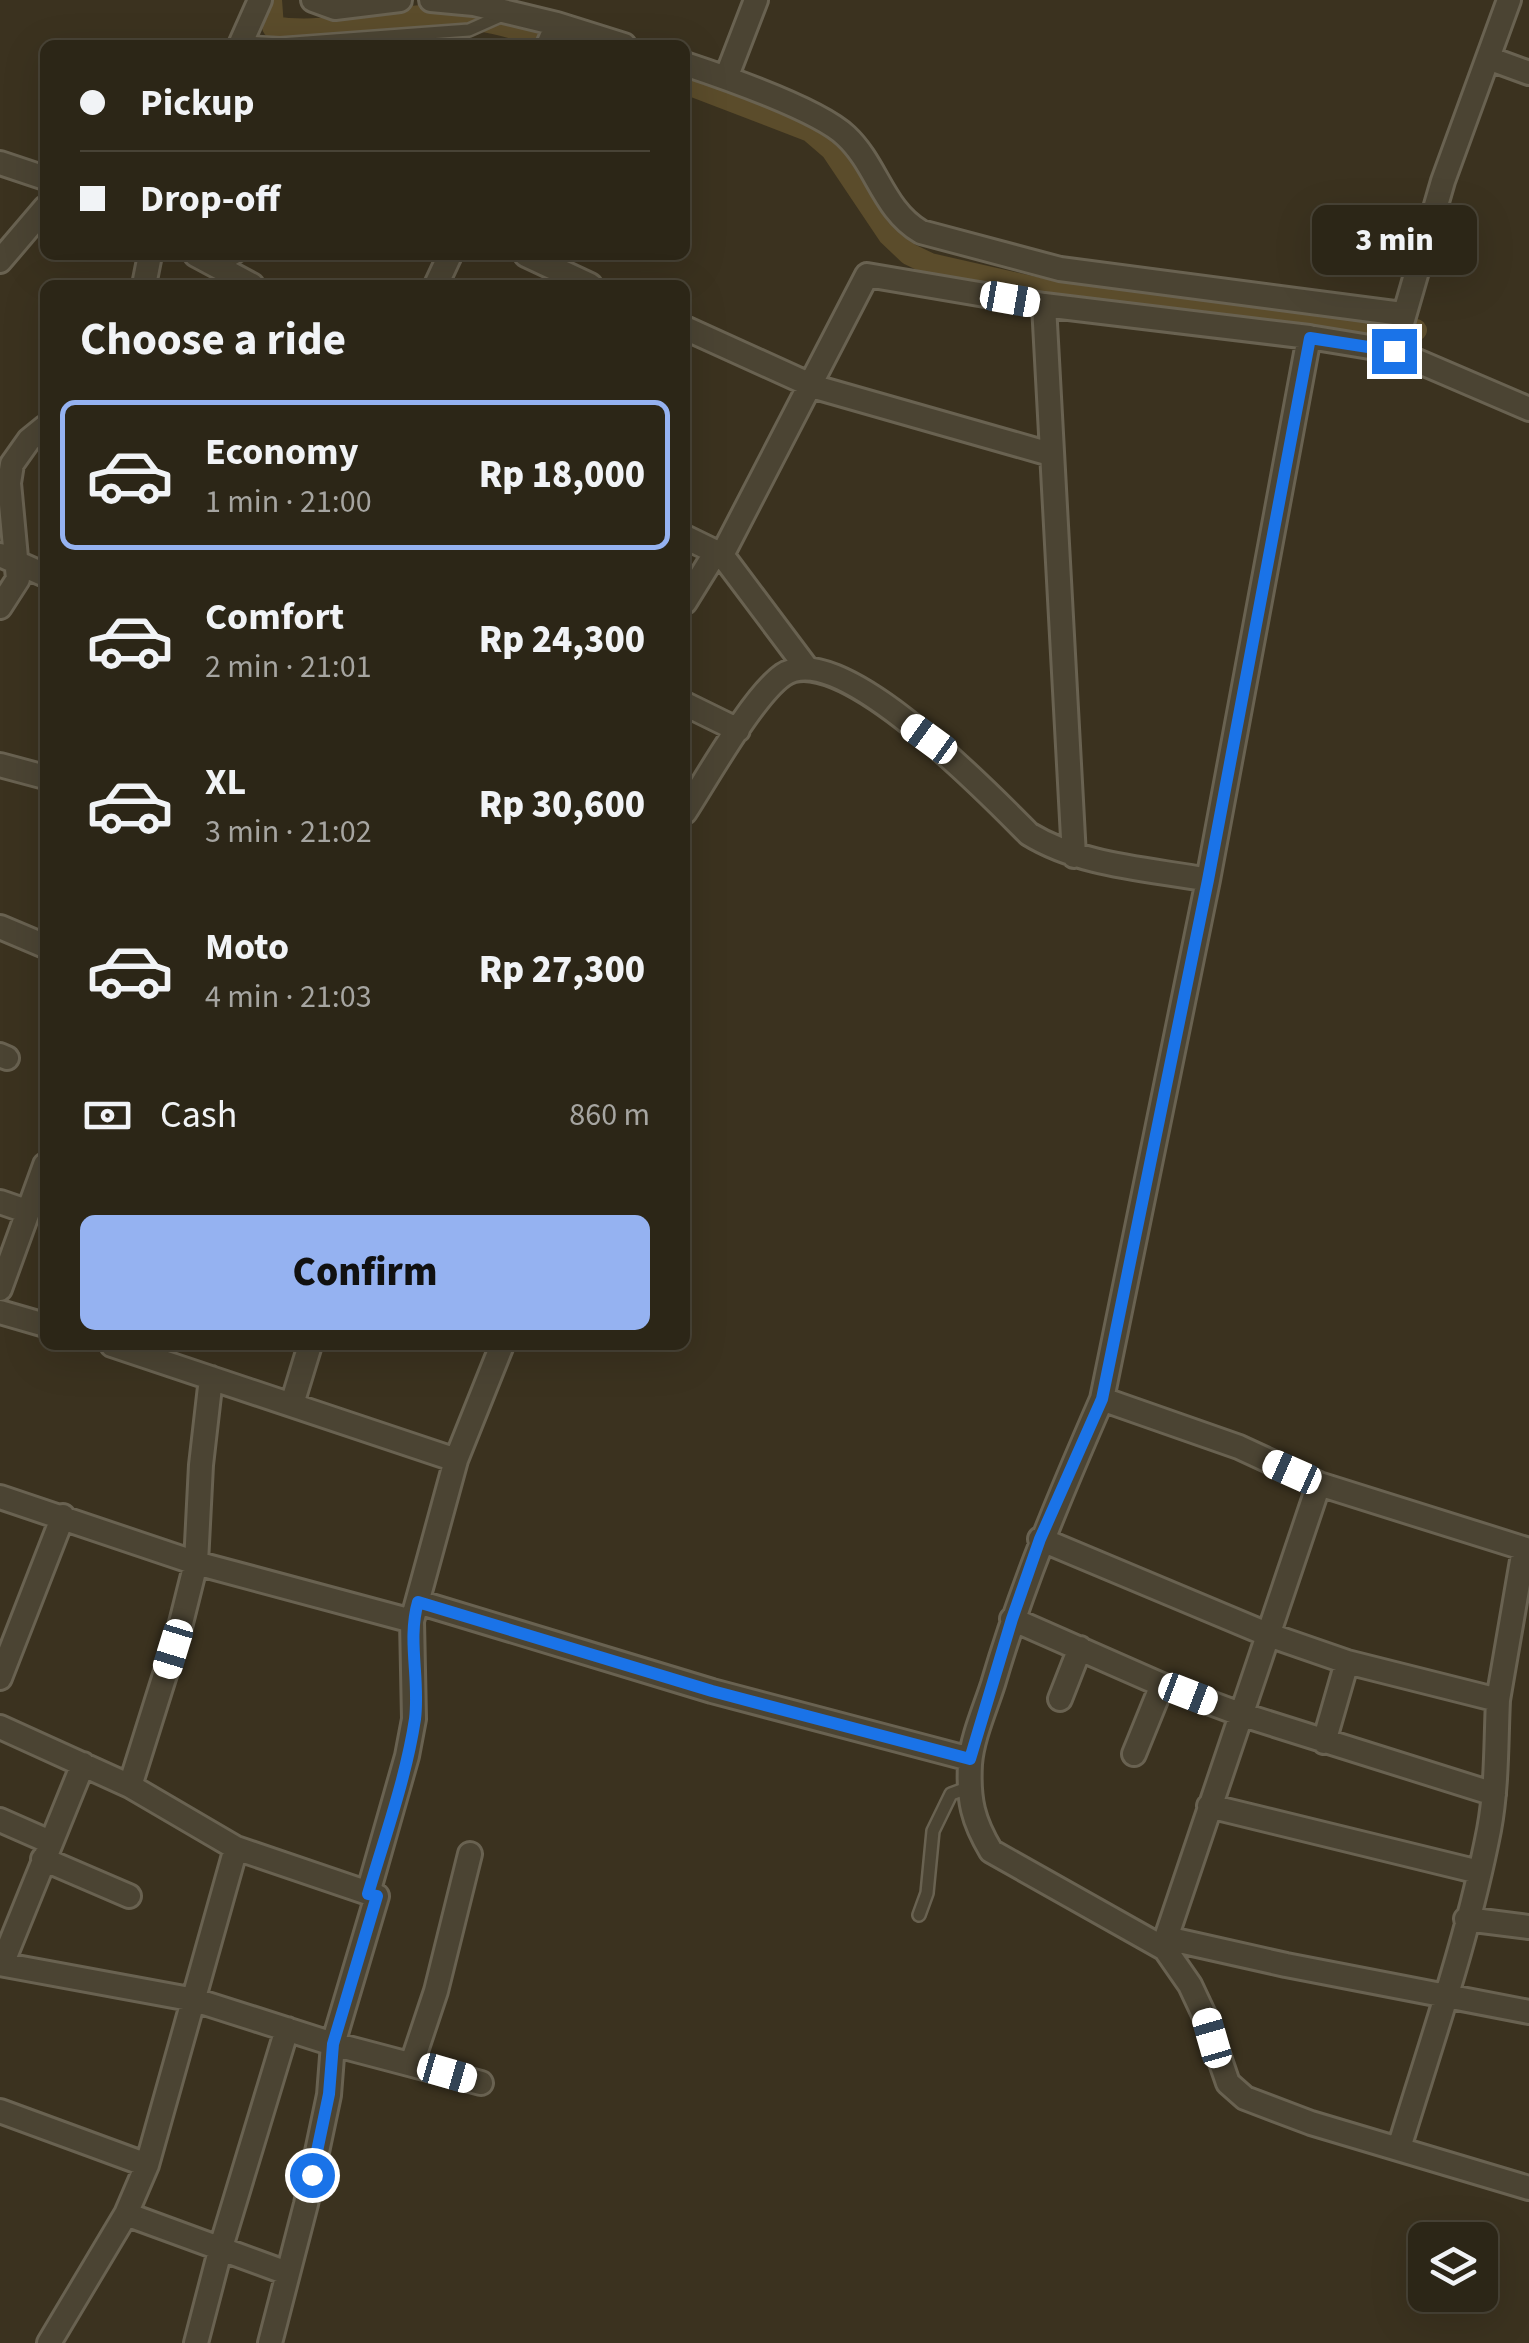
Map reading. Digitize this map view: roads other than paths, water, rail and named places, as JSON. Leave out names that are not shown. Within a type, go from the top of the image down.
[{"type":"street","points":[[243,40],[260,0]]},
{"type":"street","points":[[313,0],[335,8],[400,0]]},
{"type":"street","points":[[431,0],[508,12],[552,34],[591,40]]},
{"type":"street","points":[[726,78],[756,0]]},
{"type":"street","points":[[1394,351],[1443,181],[1488,58],[1515,6]]},
{"type":"street","points":[[1488,58],[1529,73]]},
{"type":"street","points":[[690,66],[836,128],[860,154],[905,223],[921,232],[1060,268],[1402,314]]},
{"type":"street","points":[[0,163],[40,176]]},
{"type":"street","points":[[0,261],[40,214]]},
{"type":"street","points":[[537,260],[579,280]]},
{"type":"street","points":[[230,261],[247,280]]},
{"type":"street","points":[[690,595],[719,554],[812,386],[862,278],[867,275],[1044,305],[1394,351],[1529,409]]},
{"type":"street","points":[[1044,305],[1074,856]]},
{"type":"street","points":[[690,330],[812,386],[1050,454]]},
{"type":"street","points":[[1310,338],[1208,880],[1102,1399],[1040,1539],[970,1759],[975,1826],[991,1851],[1165,1944],[1529,2012]]},
{"type":"street","points":[[0,607],[18,579],[9,559],[12,464],[40,431]]},
{"type":"street","points":[[690,540],[719,554],[806,667]]},
{"type":"street","points":[[9,559],[40,573]]},
{"type":"street","points":[[690,804],[774,683],[784,674],[806,667],[855,685],[950,757],[1029,834],[1074,856],[1208,880]]},
{"type":"street","points":[[690,706],[738,730]]},
{"type":"street","points":[[0,765],[40,776]]},
{"type":"street","points":[[0,927],[40,944]]},
{"type":"street","points":[[0,1289],[40,1176]]},
{"type":"street","points":[[0,1202],[26,1211]]},
{"type":"street","points":[[0,1312],[40,1324]]},
{"type":"street","points":[[136,1350],[456,1460]]},
{"type":"street","points":[[292,1404],[308,1350]]},
{"type":"street","points":[[368,1894],[408,1756],[414,1719],[415,1611],[456,1460],[500,1350]]},
{"type":"street","points":[[130,1786],[196,1563],[200,1466],[211,1378]]},
{"type":"street","points":[[1102,1399],[1238,1448],[1319,1484],[1526,1550],[1498,1700],[1494,1794],[1479,1872],[1446,1997],[1399,2148]]},
{"type":"street","points":[[1319,1484],[1165,1944],[1206,2019],[1228,2083],[1245,2098],[1311,2124],[1529,2188]]},
{"type":"street","points":[[0,1497],[196,1563],[415,1611],[970,1759]]},
{"type":"street","points":[[0,1678],[63,1516]]},
{"type":"street","points":[[1040,1539],[1268,1635],[1347,1662],[1498,1700]]},
{"type":"street","points":[[1012,1619],[1162,1685],[1240,1714],[1494,1794]]},
{"type":"street","points":[[1060,1698],[1080,1648]]},
{"type":"street","points":[[1324,1742],[1347,1662]]},
{"type":"street","points":[[1134,1754],[1162,1685]]},
{"type":"street","points":[[0,1727],[130,1786],[236,1848],[377,1896],[333,2044],[329,2094],[306,2204],[270,2343]]},
{"type":"street","points":[[84,1764],[1,1964],[196,2000],[333,2044],[482,2083]]},
{"type":"street","points":[[1209,1806],[1479,1872]]},
{"type":"street","points":[[0,1820],[129,1896]]},
{"type":"street","points":[[49,2343],[126,2214],[147,2165],[236,1848]]},
{"type":"street","points":[[412,2063],[436,1990],[470,1854]]},
{"type":"street","points":[[1466,1918],[1529,1927]]},
{"type":"street","points":[[196,2343],[287,2029]]},
{"type":"street","points":[[0,2112],[147,2165]]},
{"type":"street","points":[[126,2214],[288,2273]]},
{"type":"lane","points":[[334,40],[469,30],[508,12]]},
{"type":"lane","points":[[919,1915],[927,1890],[933,1831],[951,1794],[970,1787]]},
{"type":"waterway","points":[[271,0],[273,27],[325,28],[431,16],[492,23],[555,40]]},
{"type":"waterway","points":[[690,85],[810,131],[832,150],[889,235],[909,254],[930,264],[1049,291],[1408,333],[1416,330]]}]
